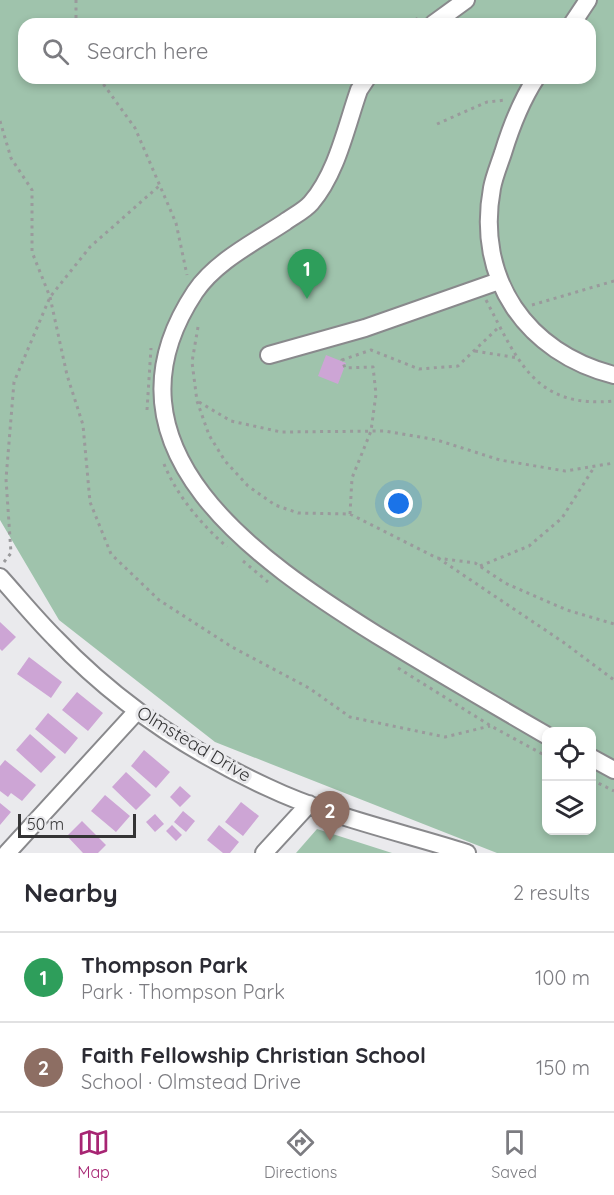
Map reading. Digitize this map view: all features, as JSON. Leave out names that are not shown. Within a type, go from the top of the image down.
[{"type":"street","points":[[442,18],[466,0]]},
{"type":"street","points":[[576,18],[588,0]]},
{"type":"street","points":[[363,84],[326,181],[310,205],[228,260],[191,289],[170,341],[162,372],[162,403],[168,428],[188,474],[223,519],[270,563],[349,617],[451,681],[542,733]]},
{"type":"street","points":[[533,84],[511,129],[492,189],[489,228],[500,281],[515,310],[536,336],[562,356],[614,375]]},
{"type":"street","points":[[269,355],[364,328],[500,281]]},
{"type":"street","name":"Olmstead Drive","points":[[0,577],[55,639],[137,711],[207,757],[268,788],[309,804],[467,853]]},
{"type":"street","points":[[7,853],[137,711]]},
{"type":"street","points":[[596,761],[614,770]]},
{"type":"street","points":[[264,853],[309,804]]},
{"type":"path","points":[[76,0],[76,18]]},
{"type":"path","points":[[103,84],[135,128],[176,223],[199,318],[192,362],[197,401],[209,435],[225,461],[249,486],[274,505],[298,513],[350,514],[437,558],[563,642],[614,680]]},
{"type":"path","points":[[437,124],[487,102],[511,100]]},
{"type":"path","points":[[0,121],[11,158],[32,190],[32,252],[50,297],[66,375],[83,425],[90,502],[111,554],[159,600],[232,647],[309,688],[350,717],[445,737],[491,726]]},
{"type":"path","points":[[0,568],[11,553],[6,478],[14,382],[50,297],[90,247],[159,186]]},
{"type":"path","points":[[515,310],[614,281]]},
{"type":"path","points":[[350,514],[352,478],[371,431],[376,394],[374,367],[345,368],[342,360],[371,350],[419,369],[458,366],[500,326]]},
{"type":"path","points":[[148,415],[146,394],[149,354],[153,343]]},
{"type":"path","points":[[475,351],[518,358]]},
{"type":"path","points":[[197,401],[231,421],[281,432],[371,431],[437,440],[500,460],[565,471],[614,463]]},
{"type":"path","points":[[161,456],[172,482],[197,516],[231,550]]},
{"type":"path","points":[[480,566],[529,546],[562,518],[594,468]]},
{"type":"path","points":[[238,557],[270,583]]},
{"type":"path","points":[[437,558],[474,563],[505,583],[567,610],[614,624]]},
{"type":"path","points":[[392,665],[491,726],[542,754]]},
{"type":"path","points":[[593,781],[614,791]]},
{"type":"green space","points":[[0,0],[614,0],[614,853],[497,853],[215,742],[59,620],[0,520]]},
{"type":"green space","points":[[317,829],[392,853],[296,853]]},
{"type":"building","points":[[326,355],[346,363],[338,384],[318,376]]},
{"type":"building","points":[[0,622],[16,637],[2,651],[0,649]]},
{"type":"building","points":[[29,657],[62,682],[51,698],[17,674]]},
{"type":"building","points":[[77,692],[103,713],[88,731],[62,710]]},
{"type":"building","points":[[48,713],[78,738],[65,754],[35,729]]},
{"type":"building","points":[[30,734],[56,757],[41,773],[16,750]]},
{"type":"building","points":[[144,750],[170,772],[156,788],[131,766]]},
{"type":"building","points":[[5,760],[36,785],[22,801],[11,793],[8,797],[0,791],[0,766]]},
{"type":"building","points":[[126,772],[151,795],[136,810],[112,787]]},
{"type":"building","points":[[180,786],[191,796],[180,807],[170,797]]},
{"type":"building","points":[[105,795],[130,816],[116,832],[91,811]]},
{"type":"building","points":[[241,802],[259,816],[243,836],[225,822]]},
{"type":"building","points":[[0,803],[11,812],[0,825]]},
{"type":"building","points":[[183,811],[195,821],[186,832],[174,822]]},
{"type":"building","points":[[155,814],[164,824],[155,832],[146,822]]},
{"type":"building","points":[[82,821],[106,845],[98,853],[83,853],[67,836]]},
{"type":"building","points":[[172,825],[182,835],[176,841],[166,831]]},
{"type":"building","points":[[219,825],[239,842],[230,853],[223,853],[207,840]]},
{"type":"place","name":"Thompson Park","points":[[307,299]]},
{"type":"place","name":"Faith Fellowship Christian School","points":[[330,841]]}]
